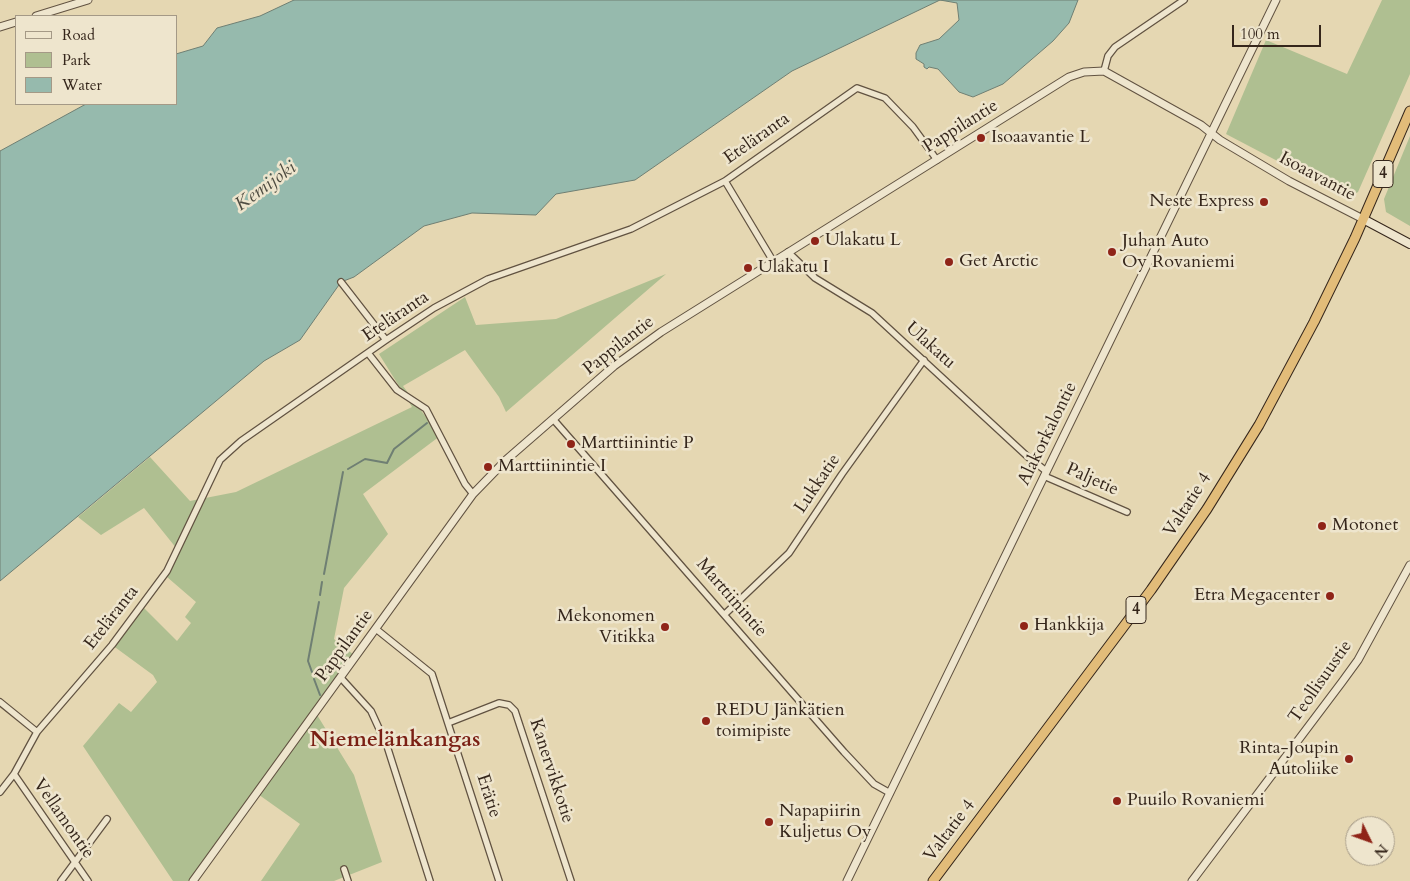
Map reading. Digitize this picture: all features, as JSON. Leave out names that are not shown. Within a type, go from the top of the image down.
[{"type":"highway","name":"Valtatie 4","points":[[933,881],[1151,590],[1207,509],[1264,416],[1314,322],[1364,219],[1410,111]]},
{"type":"main road","name":"Isoaavantie","points":[[1364,219],[1410,244]]},
{"type":"street","points":[[39,15],[88,0]]},
{"type":"street","points":[[1184,0],[1115,47],[1108,56],[1104,71],[1201,125],[1211,134]]},
{"type":"street","name":"Alakorkalontie","points":[[847,881],[1276,0]]},
{"type":"street","points":[[0,27],[15,22]]},
{"type":"street","name":"Pappilantie","points":[[193,881],[473,494],[506,460],[614,366],[661,332],[1069,77],[1084,72],[1104,71]]},
{"type":"street","name":"Eteläranta","points":[[0,792],[14,774],[37,732],[112,645],[167,571],[220,460],[241,441],[386,340],[434,308],[488,279],[631,229],[725,181],[857,88],[885,98],[913,127],[937,160]]},
{"type":"street","name":"Isoaavantie","points":[[1211,134],[1317,197],[1364,219]]},
{"type":"street","points":[[725,181],[773,261]]},
{"type":"street","name":"Ulakatu","points":[[788,252],[815,278],[872,313],[1045,473]]},
{"type":"street","points":[[341,282],[386,340]]},
{"type":"street","points":[[368,353],[397,390],[426,409],[465,484],[473,494]]},
{"type":"street","name":"Lukkatie","points":[[725,614],[789,553],[842,474],[924,360]]},
{"type":"street","name":"Marttiinintie","points":[[553,419],[844,752],[874,784],[890,793]]},
{"type":"street","name":"Paljetie","points":[[1045,473],[1127,512]]},
{"type":"street","name":"Teollisuustie","points":[[1192,881],[1358,660],[1410,565]]},
{"type":"street","name":"Erätie","points":[[376,629],[432,674],[499,881]]},
{"type":"street","points":[[340,678],[371,711],[386,746],[430,881]]},
{"type":"street","points":[[0,702],[37,732]]},
{"type":"street","name":"Kanervikkotie","points":[[448,723],[499,703],[509,705],[515,711],[571,881]]},
{"type":"street","name":"Vellamontie","points":[[14,774],[88,881]]},
{"type":"street","points":[[62,881],[107,820]]},
{"type":"street","points":[[344,869],[348,881]]},
{"type":"green space","points":[[1382,0],[1410,0],[1410,74],[1358,192],[1348,198],[1226,134],[1266,40],[1347,74]]},
{"type":"green space","points":[[1410,136],[1410,226],[1386,212],[1384,199]]},
{"type":"green space","points":[[666,274],[506,412],[499,397],[465,350],[403,386],[440,436],[363,494],[388,534],[344,588],[334,639],[354,655],[314,710],[354,775],[382,862],[334,881],[261,881],[300,824],[255,792],[191,881],[173,881],[83,746],[119,703],[131,712],[157,682],[153,675],[112,645],[142,606],[177,641],[191,623],[185,617],[196,602],[167,577],[177,549],[144,508],[101,535],[78,517],[150,457],[190,501],[236,492],[412,407],[379,354],[465,297],[476,325],[556,319]]},
{"type":"water","name":"Kemijoki","points":[[294,0],[940,0],[792,71],[635,180],[556,194],[536,215],[472,213],[424,226],[354,277],[341,282],[300,340],[264,361],[0,581],[0,151],[84,105],[178,105],[178,53],[203,46],[217,28],[260,16]]},
{"type":"water","points":[[940,0],[1078,0],[1069,23],[1053,41],[1003,84],[973,97],[959,92],[938,69],[929,67],[927,69],[924,67],[924,64],[916,59],[916,53],[920,45],[939,39],[959,20],[957,3]]},
{"type":"waterway","points":[[348,469],[365,459],[387,463],[394,449],[427,423]]},
{"type":"waterway","points":[[324,574],[343,472]]},
{"type":"waterway","points":[[320,595],[322,582]]},
{"type":"waterway","points":[[312,672],[308,661],[319,602]]},
{"type":"waterway","points":[[314,679],[320,695]]},
{"type":"place","name":"Isoaavantie L","points":[[981,138]]},
{"type":"place","name":"Neste Express","points":[[1264,202]]},
{"type":"place","name":"Ulakatu L","points":[[815,241]]},
{"type":"place","name":"Juhan Auto Oy Rovaniemi","points":[[1112,252]]},
{"type":"place","name":"Get Arctic","points":[[949,262]]},
{"type":"place","name":"Ulakatu I","points":[[748,268]]},
{"type":"place","name":"Marttiinintie P","points":[[571,444]]},
{"type":"place","name":"Marttiinintie I","points":[[488,467]]},
{"type":"place","name":"Motonet","points":[[1322,526]]},
{"type":"place","name":"Etra Megacenter","points":[[1330,596]]},
{"type":"place","name":"Hankkija","points":[[1024,626]]},
{"type":"place","name":"Mekonomen Vitikka","points":[[665,627]]},
{"type":"place","name":"REDU Jänkätien toimipiste","points":[[706,721]]},
{"type":"place","name":"Rinta-Joupin Autoliike","points":[[1349,759]]},
{"type":"place","name":"Puuilo Rovaniemi","points":[[1117,801]]},
{"type":"place","name":"Napapiirin Kuljetus Oy","points":[[769,822]]},
{"type":"district","name":"Niemelänkangas","points":[[395,741]]}]
